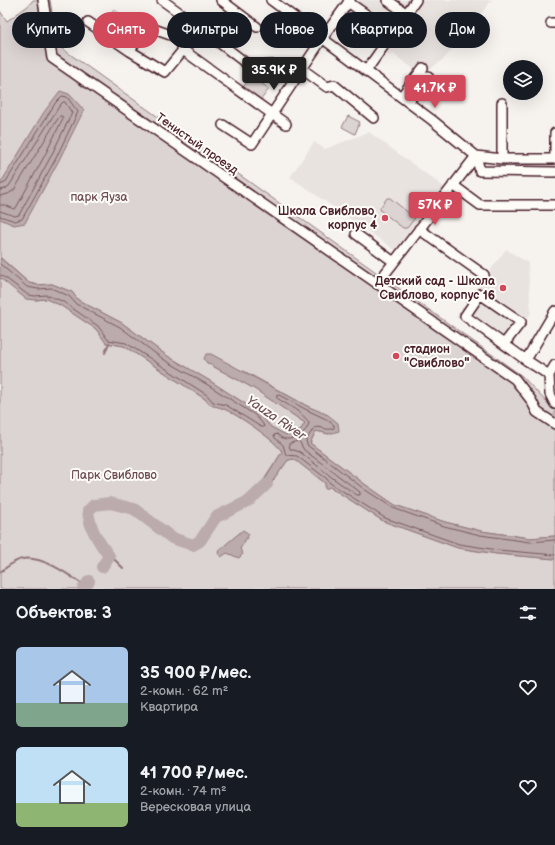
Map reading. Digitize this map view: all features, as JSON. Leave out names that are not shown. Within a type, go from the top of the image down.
[{"type":"street","name":"Тенистый проезд","points":[[43,0],[52,58],[515,379],[531,400],[537,412],[555,424]]},
{"type":"street","points":[[162,0],[179,12]]},
{"type":"street","points":[[221,0],[257,27]]},
{"type":"street","points":[[271,0],[287,12]]},
{"type":"street","points":[[387,0],[404,12]]},
{"type":"street","points":[[408,12],[416,0]]},
{"type":"street","points":[[328,31],[349,1],[364,12]]},
{"type":"street","points":[[88,22],[130,51],[165,72],[183,50],[271,115],[286,124]]},
{"type":"street","points":[[130,51],[145,26],[167,34]]},
{"type":"street","points":[[328,43],[405,100],[476,156],[502,159],[555,159],[555,133]]},
{"type":"street","points":[[226,48],[251,67],[272,65],[294,81]]},
{"type":"street","points":[[223,125],[252,144],[316,48]]},
{"type":"street","points":[[366,71],[383,48]]},
{"type":"street","points":[[302,68],[327,87],[334,85],[374,118]]},
{"type":"street","points":[[405,100],[425,72]]},
{"type":"street","points":[[502,103],[502,159]]},
{"type":"street","points":[[377,284],[432,216],[453,185],[476,156]]},
{"type":"street","points":[[476,156],[480,171],[555,172]]},
{"type":"street","points":[[453,185],[480,205],[555,205]]},
{"type":"street","points":[[420,229],[484,276]]},
{"type":"street","points":[[356,234],[394,262]]},
{"type":"street","points":[[504,344],[521,322],[480,294],[465,316],[526,360],[549,375]]},
{"type":"street","points":[[526,360],[555,311]]},
{"type":"street","points":[[555,365],[549,375],[550,394],[555,404]]},
{"type":"shaded area","points":[[358,0],[492,0],[482,12],[435,12],[435,48],[453,48],[444,59],[422,75],[393,54],[391,56],[379,48],[427,48],[427,12],[371,12],[356,2]]},
{"type":"shaded area","name":"Школа Свиблово, корпус 4","points":[[369,132],[444,187],[395,250],[290,177],[314,142],[325,149]]},
{"type":"shaded area","name":"Детский сад - Школа Свиблово, корпус 16","points":[[506,249],[528,263],[531,313],[503,352],[456,317]]},
{"type":"green space","name":"парк Яуза","points":[[33,0],[50,0],[52,12],[20,12]]},
{"type":"green space","name":"парк Яуза","points":[[0,11],[7,21],[12,17],[12,48],[61,48],[522,376],[551,407],[555,409],[555,536],[530,538],[481,531],[445,522],[395,505],[310,443],[316,431],[329,434],[328,415],[307,406],[244,371],[207,363],[253,388],[305,423],[299,432],[286,435],[271,427],[258,412],[166,355],[122,323],[78,300],[72,292],[52,284],[38,285],[29,283],[0,257]]},
{"type":"green space","points":[[252,76],[269,89],[260,101],[243,87]]},
{"type":"green space","points":[[348,116],[360,122],[355,134],[342,127]]},
{"type":"green space","points":[[387,198],[390,198],[415,218],[407,228],[403,228],[381,211],[380,208]]},
{"type":"green space","name":"Парк Свиблово","points":[[0,278],[35,300],[46,299],[60,305],[96,329],[106,343],[124,346],[205,399],[213,406],[224,409],[256,428],[279,447],[282,452],[252,498],[270,485],[288,460],[294,459],[330,487],[383,521],[458,548],[497,554],[555,559],[555,589],[0,589]]},
{"type":"water","points":[[60,91],[69,94],[84,110],[25,223],[14,225],[0,219],[0,184],[44,112]]},
{"type":"water","points":[[0,258],[29,283],[38,285],[52,284],[72,292],[78,300],[122,323],[166,355],[258,412],[271,427],[286,435],[299,432],[305,423],[253,388],[207,363],[204,359],[206,354],[211,354],[307,406],[328,415],[338,423],[339,431],[329,434],[316,431],[310,443],[395,505],[445,522],[481,531],[530,538],[555,536],[555,559],[497,554],[458,548],[383,521],[330,487],[325,489],[325,483],[294,459],[288,460],[270,485],[251,499],[282,452],[279,447],[256,428],[224,409],[213,406],[205,399],[124,346],[106,343],[96,329],[60,305],[46,299],[26,299],[0,278]]},
{"type":"water","points":[[243,530],[249,534],[240,549],[243,554],[239,558],[227,553],[221,557],[218,553],[219,550]]},
{"type":"waterway","points":[[105,353],[109,343]]},
{"type":"waterway","points":[[102,567],[109,556],[98,541],[89,518],[88,511],[94,505],[110,503],[134,509],[172,538],[193,545],[200,541],[216,517],[249,501],[267,484]]},
{"type":"waterway","points":[[109,556],[123,568]]},
{"type":"waterway","points":[[0,572],[16,561],[22,559],[38,560],[55,567],[85,586]]},
{"type":"waterway","points":[[83,589],[89,581]]},
{"type":"place","name":"Школа Свиблово, корпус 4","points":[[385,218]]},
{"type":"place","name":"Детский сад - Школа Свиблово, корпус 16","points":[[503,288]]},
{"type":"place","name":"стадион \"Свиблово\"","points":[[396,356]]},
{"type":"water label","name":"Yauza River","points":[[276,418]]}]
